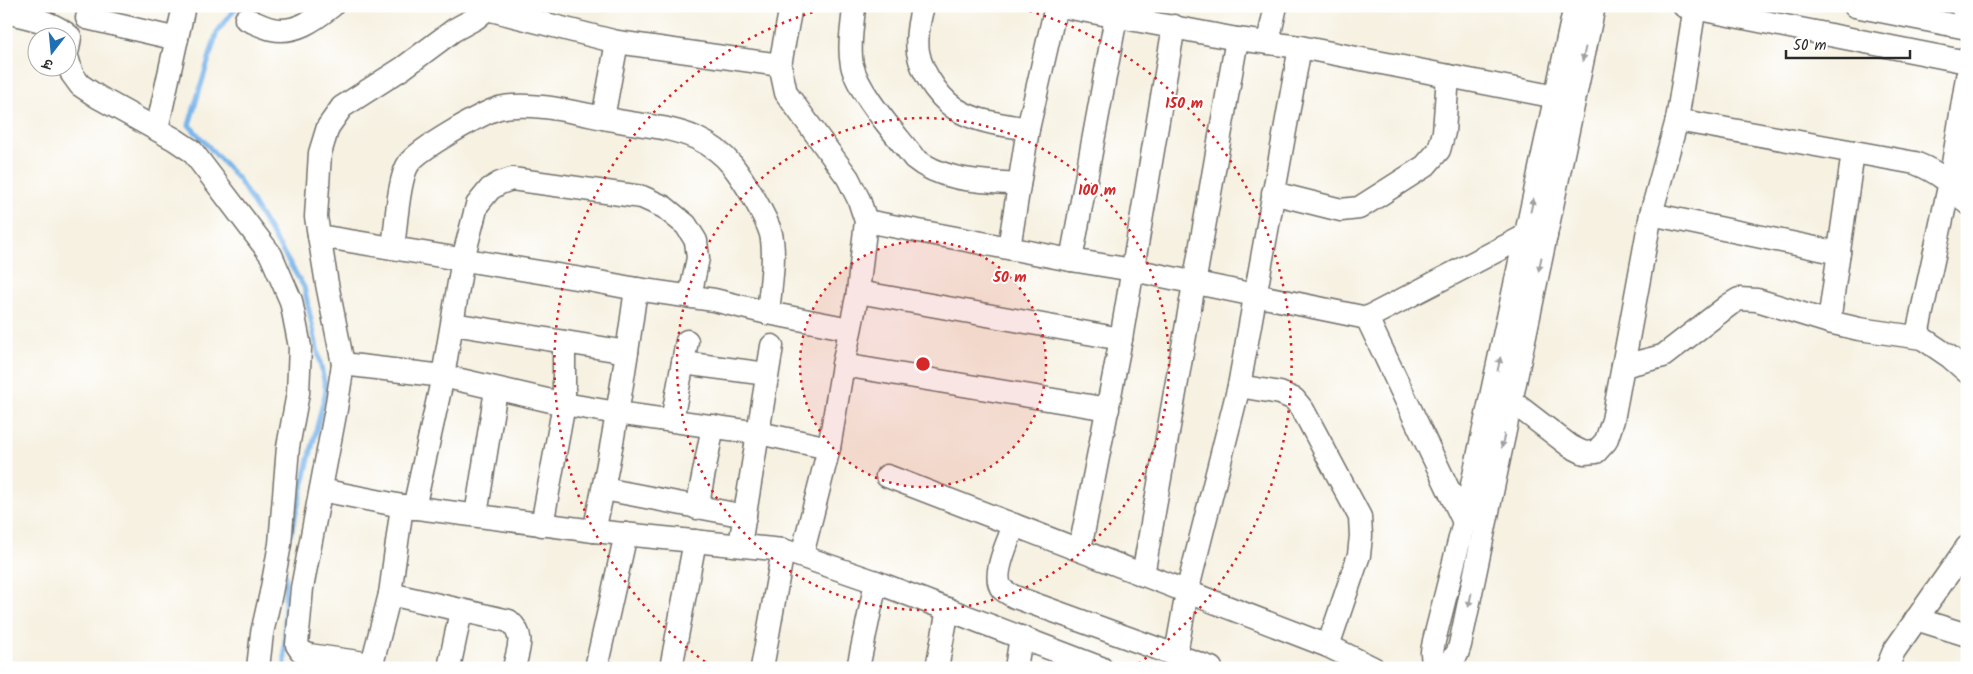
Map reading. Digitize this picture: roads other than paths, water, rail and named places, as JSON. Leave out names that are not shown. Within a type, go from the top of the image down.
[{"type":"street","points":[[157,129],[184,6]]},
{"type":"street","points":[[246,19],[272,29],[286,30],[311,22],[332,6]]},
{"type":"street","points":[[762,668],[793,552],[829,448],[843,364],[858,292],[866,221],[859,200],[848,178],[786,93],[780,65],[791,6]]},
{"type":"street","points":[[854,6],[851,46],[852,64],[857,81],[914,158],[926,168],[956,178],[1019,184]]},
{"type":"street","points":[[923,6],[918,36],[918,53],[926,72],[936,88],[948,102],[962,113],[980,120],[1028,129]]},
{"type":"street","points":[[1009,248],[1028,129],[1056,6]]},
{"type":"street","points":[[1060,6],[1087,9],[1116,17],[1174,26],[1237,39],[1300,47],[1556,97]]},
{"type":"street","points":[[1268,42],[1276,6]]},
{"type":"street","points":[[1536,236],[1556,97],[1575,6]]},
{"type":"street","points":[[1443,668],[1457,654],[1460,645],[1503,394],[1536,236],[1594,6]]},
{"type":"street","points":[[1855,6],[1967,28]]},
{"type":"street","points":[[1961,6],[1967,7]]},
{"type":"street","points":[[1503,394],[1570,446],[1584,453],[1596,452],[1606,441],[1613,420],[1651,214],[1677,120],[1691,7],[1967,62]]},
{"type":"street","points":[[690,296],[698,258],[696,241],[686,225],[664,207],[642,197],[512,178],[490,189],[477,205],[463,259],[443,376],[408,507],[390,594],[371,666],[309,655],[301,651],[296,645],[302,588],[343,364],[316,216],[320,153],[328,127],[334,116],[342,107],[404,68],[454,30],[488,8],[617,42],[780,65]]},
{"type":"street","points":[[6,12],[46,22],[59,28]]},
{"type":"street","points":[[78,29],[89,12],[177,39]]},
{"type":"street","points":[[1070,260],[1116,17]]},
{"type":"street","points":[[1080,549],[1121,340],[1174,26]]},
{"type":"street","points":[[1143,575],[1237,39]]},
{"type":"street","points":[[604,118],[617,42]]},
{"type":"street","points":[[1176,654],[1187,592],[1239,386],[1254,294],[1300,47]]},
{"type":"street","points":[[1273,193],[1341,210],[1359,208],[1425,166],[1439,150],[1444,132],[1448,76]]},
{"type":"street","points":[[1922,338],[1918,330],[1919,320],[1950,182],[1967,77]]},
{"type":"street","points":[[75,78],[80,85],[98,98],[157,129],[192,151],[271,255],[291,301],[300,348],[298,393],[288,447],[280,544],[272,593],[262,632],[258,668]]},
{"type":"street","points":[[394,248],[403,175],[408,163],[466,124],[498,108],[530,107],[659,126],[696,138],[716,150],[732,165],[758,206],[771,234],[772,255],[768,314]]},
{"type":"street","points":[[1677,120],[1915,163],[1934,170],[1950,182],[1967,203]]},
{"type":"street","points":[[1829,322],[1853,152]]},
{"type":"street","points":[[1651,214],[1839,253]]},
{"type":"street","points":[[866,221],[1070,260],[1133,270],[1367,318],[1536,236]]},
{"type":"street","points":[[319,236],[636,289],[690,296],[768,314],[850,329]]},
{"type":"street","points":[[594,531],[604,488],[636,289]]},
{"type":"street","points":[[858,292],[1121,340]]},
{"type":"street","points":[[1623,366],[1663,356],[1739,299],[1757,300],[1859,330],[1922,338],[1950,357],[1967,372]]},
{"type":"street","points":[[1367,318],[1464,522]]},
{"type":"street","points":[[453,324],[627,352]]},
{"type":"street","points":[[542,525],[564,404],[564,342]]},
{"type":"street","points":[[740,545],[772,346]]},
{"type":"street","points":[[672,420],[685,352],[767,374]]},
{"type":"street","points":[[343,364],[443,376],[496,390],[564,404],[759,433],[829,448]]},
{"type":"street","points":[[843,364],[1108,409]]},
{"type":"street","points":[[1239,386],[1280,393],[1294,399],[1303,410],[1360,517],[1359,556],[1328,646]]},
{"type":"street","points":[[476,515],[496,390]]},
{"type":"street","points":[[1433,668],[1432,652],[1434,641],[1464,522],[1503,394]]},
{"type":"street","points":[[697,508],[713,426]]},
{"type":"street","points":[[886,476],[1080,549],[1328,646],[1373,668]]},
{"type":"street","points":[[604,488],[697,508],[745,516]]},
{"type":"street","points":[[321,490],[408,507],[542,525],[793,552],[948,609],[1097,667]]},
{"type":"street","points":[[1014,525],[998,569],[998,579],[1002,590],[1016,597],[1212,668]]},
{"type":"street","points":[[596,668],[626,534]]},
{"type":"street","points":[[671,668],[695,541]]},
{"type":"street","points":[[1887,668],[1894,651],[1967,548]]},
{"type":"street","points":[[858,668],[876,582]]},
{"type":"street","points":[[390,594],[509,621],[518,629],[520,638],[514,668]]},
{"type":"street","points":[[937,668],[948,609]]},
{"type":"street","points":[[449,668],[461,611]]},
{"type":"street","points":[[1916,619],[1967,635]]},
{"type":"street","points":[[1016,668],[1021,637]]},
{"type":"waterway","points":[[237,6],[217,32],[189,125],[239,180],[304,287],[326,390],[291,533]]},
{"type":"waterway","points":[[285,576],[285,668]]}]
